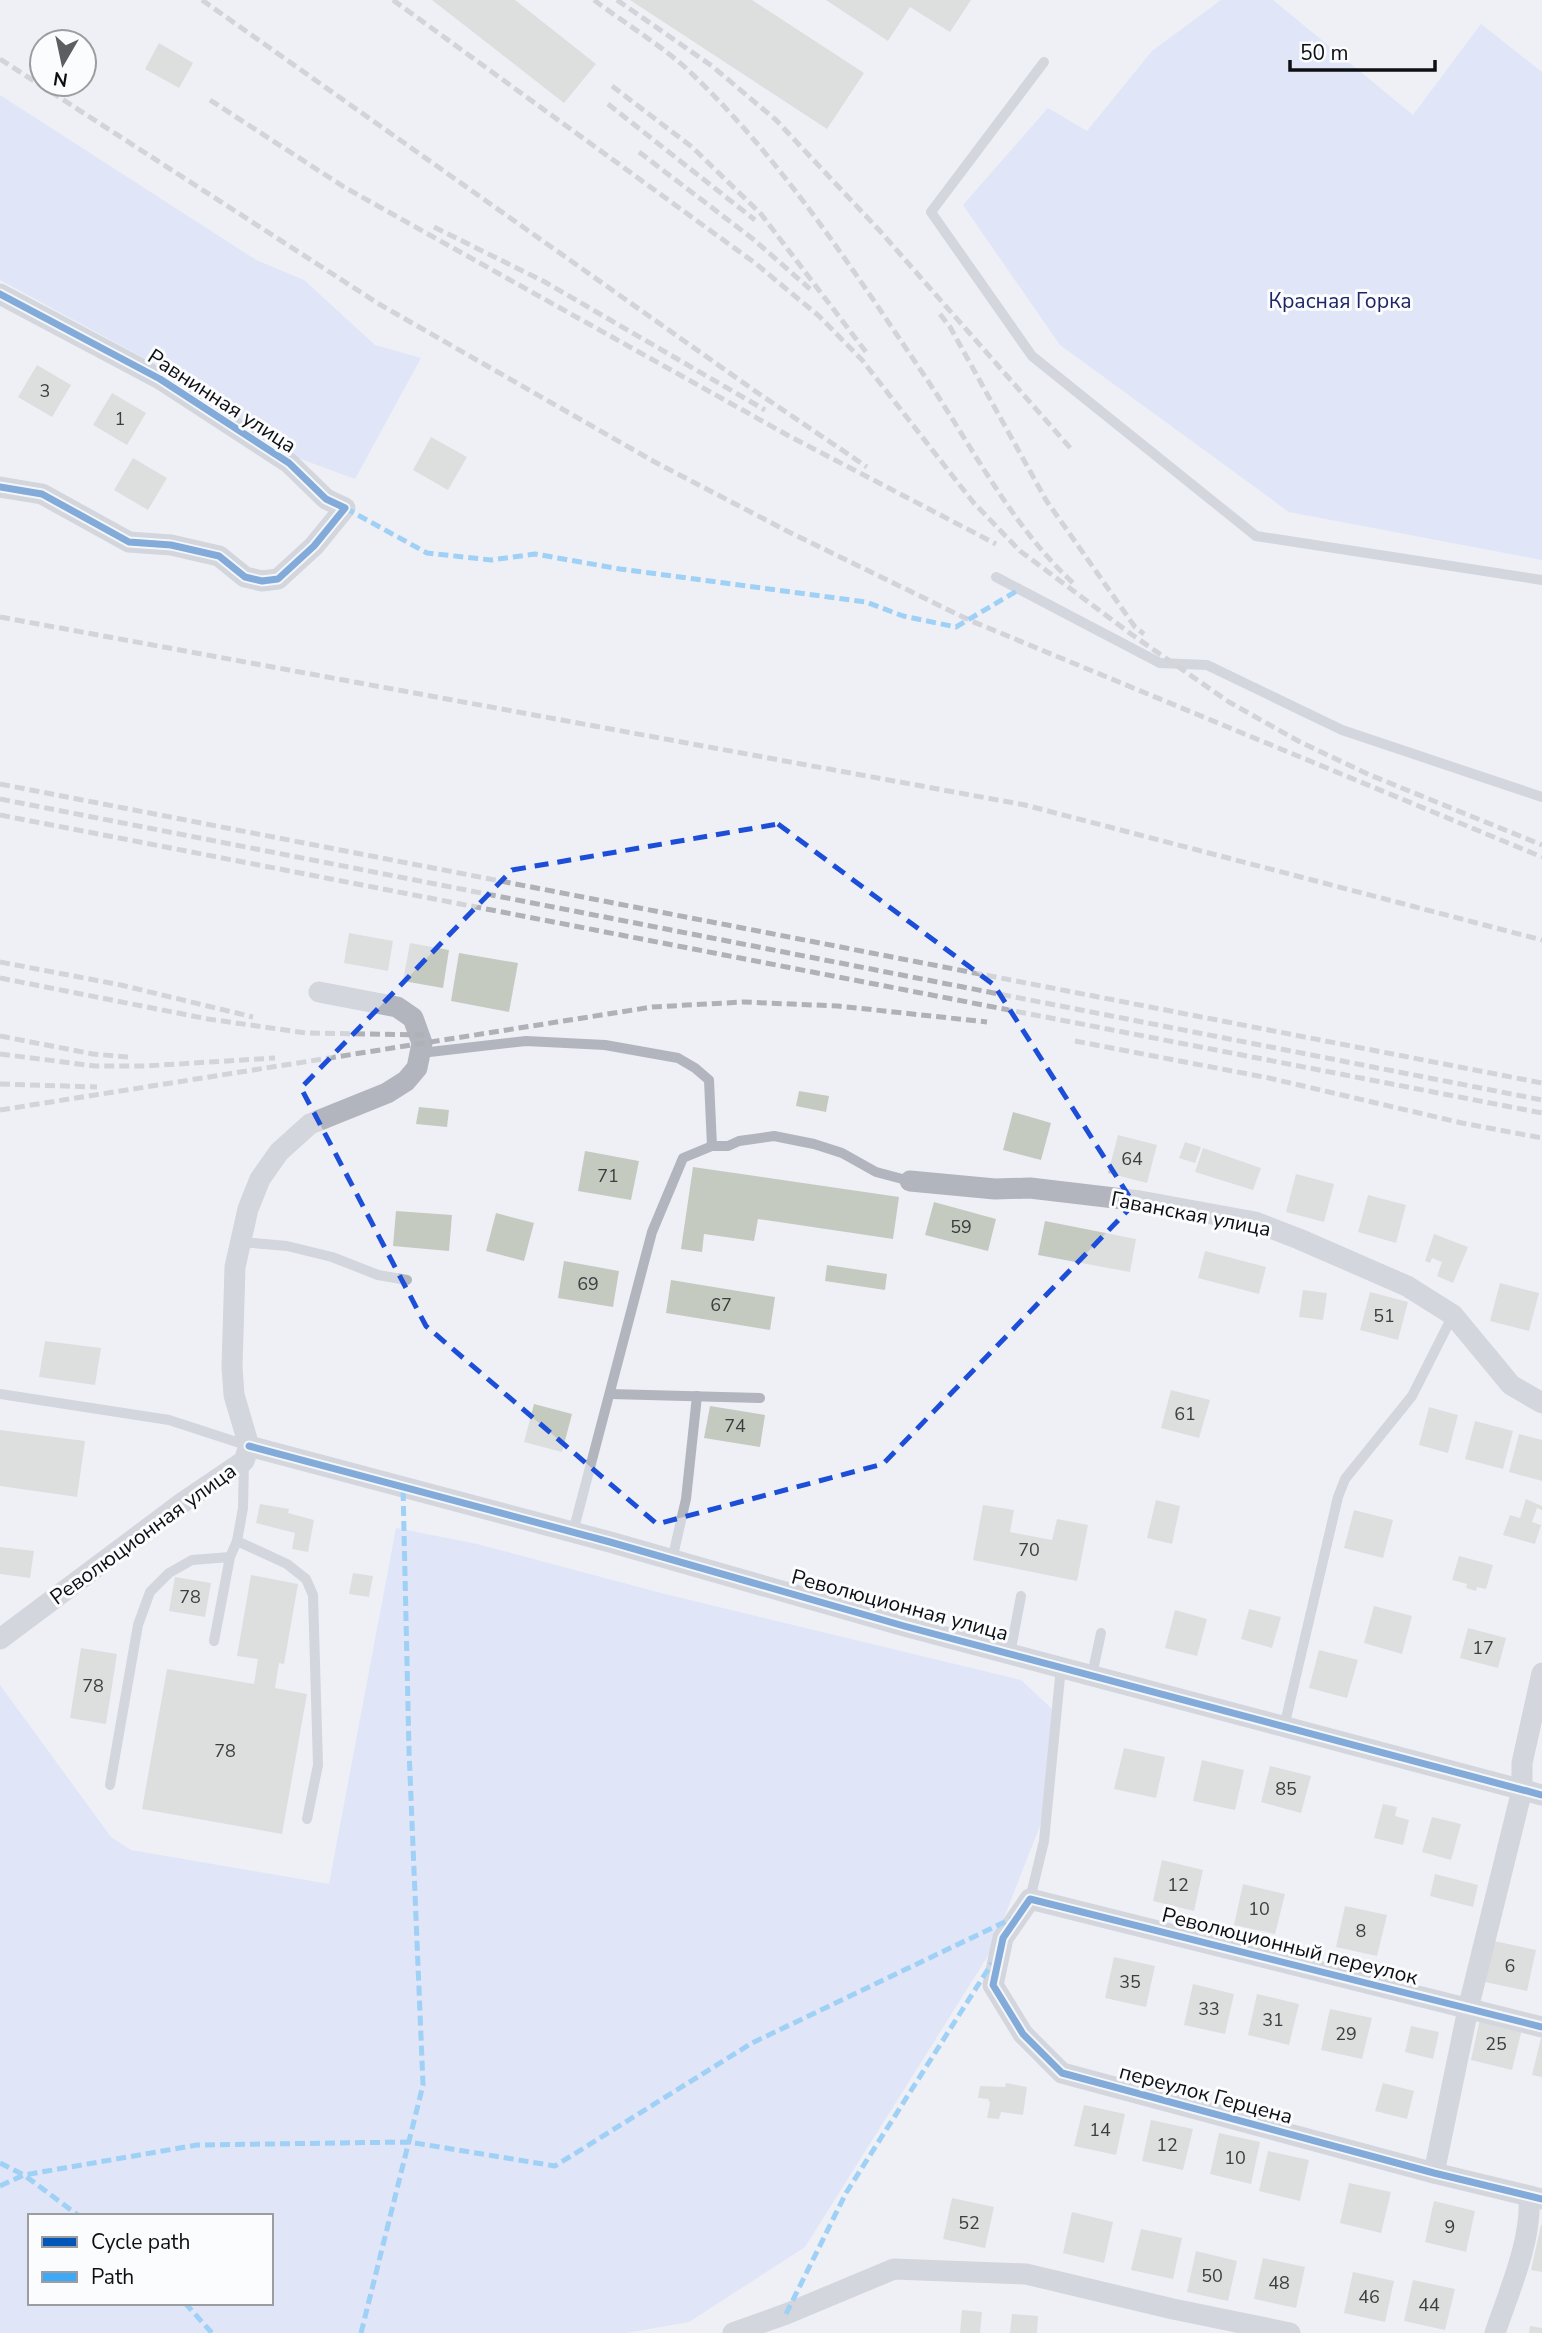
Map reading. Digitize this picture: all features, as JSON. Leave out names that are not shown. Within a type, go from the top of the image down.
[{"type":"street","name":"Равнинная улица","points":[[0,294],[160,379],[289,463],[326,499],[345,508],[313,546],[278,579],[262,581],[245,577],[219,556],[171,545],[129,542],[42,494],[0,487]]},
{"type":"street","points":[[247,1454],[234,1395],[232,1367],[235,1267],[248,1209],[260,1179],[279,1152],[310,1124],[387,1093],[406,1081],[417,1068],[421,1053],[422,1043],[413,1018],[397,1007],[319,992]]},
{"type":"street","name":"Гаванская улица","points":[[910,1181],[995,1189],[1030,1188],[1140,1200],[1255,1222],[1407,1286],[1453,1315],[1511,1385],[1542,1403]]},
{"type":"street","name":"Революционная улица","points":[[0,1639],[247,1454],[573,1532],[1010,1654],[1532,1793]]},
{"type":"street","points":[[1434,2174],[1468,2009],[1532,1793],[1522,1763],[1542,1673]]},
{"type":"street","name":"Революционный переулок","points":[[1030,1899],[1542,2027]]},
{"type":"street","name":"переулок Герцена","points":[[1030,1899],[1003,1938],[993,1985],[1023,2034],[1062,2073],[1434,2174],[1535,2198]]},
{"type":"street","points":[[1494,2333],[1519,2263],[1535,2198]]},
{"type":"street","points":[[733,2333],[894,2269],[1026,2274],[1290,2333]]},
{"type":"lane","points":[[1044,62],[931,212],[1032,356],[1256,536],[1542,580]]},
{"type":"lane","points":[[996,577],[1160,663],[1207,665],[1342,730],[1542,797]]},
{"type":"lane","points":[[421,1053],[526,1041],[605,1045],[678,1058],[709,1080],[712,1146]]},
{"type":"lane","points":[[573,1532],[657,1220],[683,1158],[712,1146],[728,1146],[739,1141],[775,1136],[842,1153],[876,1172],[910,1181]]},
{"type":"lane","points":[[241,1242],[287,1246],[332,1257],[378,1275],[407,1280]]},
{"type":"lane","points":[[1284,1727],[1338,1497],[1345,1479],[1412,1396],[1453,1315]]},
{"type":"lane","points":[[0,1394],[169,1420],[247,1454],[243,1508],[237,1541],[230,1556],[214,1641]]},
{"type":"lane","points":[[610,1394],[760,1398]]},
{"type":"lane","points":[[672,1560],[686,1499],[697,1396]]},
{"type":"lane","points":[[237,1541],[287,1564],[306,1579],[313,1595],[318,1765],[307,1819]]},
{"type":"lane","points":[[110,1785],[138,1625],[150,1592],[169,1573],[192,1560],[230,1556]]},
{"type":"lane","points":[[1010,1654],[1021,1596]]},
{"type":"lane","points":[[1092,1675],[1101,1633]]},
{"type":"lane","points":[[1030,1899],[1044,1841],[1061,1667]]},
{"type":"highlighted area","points":[[778,824],[994,985],[1134,1204],[883,1464],[657,1524],[426,1326],[301,1088],[512,870]]},
{"type":"green space","name":"Красная Горка","points":[[1221,0],[1273,0],[1413,115],[1481,24],[1542,72],[1542,560],[1289,512],[1060,345],[963,205],[1048,108],[1087,131],[1152,51]]},
{"type":"green space","points":[[0,95],[256,260],[304,280],[375,345],[421,358],[355,479],[290,455],[166,370],[0,280]]},
{"type":"green space","points":[[396,1528],[477,1544],[661,1593],[1021,1680],[1052,1709],[1041,1823],[991,1951],[805,2247],[689,2322],[626,2333],[0,2333],[0,1685],[111,1837],[131,1850],[329,1884]]},
{"type":"building","points":[[432,0],[515,0],[596,64],[564,103]]},
{"type":"building","points":[[630,0],[752,0],[864,73],[827,129]]},
{"type":"building","points":[[826,0],[971,0],[950,32],[910,7],[888,41]]},
{"type":"building","points":[[159,43],[193,63],[179,88],[145,69]]},
{"type":"building","points":[[37,365],[71,385],[52,417],[18,397]]},
{"type":"building","points":[[112,393],[146,413],[127,445],[93,425]]},
{"type":"building","points":[[431,437],[467,457],[448,490],[413,470]]},
{"type":"building","points":[[133,458],[167,478],[148,510],[114,490]]},
{"type":"building","points":[[349,933],[393,941],[388,971],[344,963]]},
{"type":"building","points":[[410,943],[449,950],[443,988],[403,981]]},
{"type":"building","points":[[459,953],[518,963],[509,1012],[451,1001]]},
{"type":"building","points":[[799,1091],[829,1096],[826,1112],[796,1106]]},
{"type":"building","points":[[419,1107],[449,1110],[447,1127],[416,1124]]},
{"type":"building","points":[[1013,1112],[1051,1123],[1041,1160],[1003,1150]]},
{"type":"building","points":[[1118,1135],[1157,1145],[1147,1183],[1108,1173]]},
{"type":"building","points":[[1185,1142],[1201,1147],[1195,1163],[1179,1158]]},
{"type":"building","points":[[1203,1148],[1261,1168],[1253,1190],[1195,1172]]},
{"type":"building","points":[[585,1151],[639,1161],[631,1200],[578,1191]]},
{"type":"building","points":[[693,1167],[899,1197],[893,1239],[758,1219],[754,1241],[704,1234],[702,1252],[681,1249]]},
{"type":"building","points":[[1296,1174],[1334,1184],[1324,1222],[1286,1212]]},
{"type":"building","points":[[1368,1195],[1406,1205],[1396,1243],[1358,1232]]},
{"type":"building","points":[[934,1202],[996,1219],[988,1251],[925,1235]]},
{"type":"building","points":[[396,1211],[452,1215],[449,1251],[393,1246]]},
{"type":"building","points":[[496,1213],[534,1223],[524,1261],[486,1251]]},
{"type":"building","points":[[1045,1221],[1136,1239],[1130,1272],[1038,1255]]},
{"type":"building","points":[[1434,1234],[1468,1247],[1453,1283],[1437,1276],[1442,1262],[1432,1258],[1430,1263],[1425,1261]]},
{"type":"building","points":[[1205,1251],[1266,1267],[1259,1294],[1198,1278]]},
{"type":"building","points":[[564,1261],[619,1271],[613,1307],[558,1298]]},
{"type":"building","points":[[827,1265],[887,1274],[885,1290],[825,1281]]},
{"type":"building","points":[[671,1280],[775,1297],[770,1330],[666,1313]]},
{"type":"building","points":[[1500,1283],[1539,1293],[1529,1331],[1490,1321]]},
{"type":"building","points":[[1303,1290],[1327,1293],[1323,1320],[1299,1317]]},
{"type":"building","points":[[1370,1292],[1408,1302],[1398,1340],[1360,1330]]},
{"type":"building","points":[[45,1341],[101,1348],[95,1385],[39,1377]]},
{"type":"building","points":[[1171,1390],[1210,1400],[1199,1438],[1161,1428]]},
{"type":"building","points":[[534,1404],[572,1414],[562,1452],[524,1442]]},
{"type":"building","points":[[710,1406],[765,1415],[760,1447],[704,1438]]},
{"type":"building","points":[[1429,1407],[1458,1415],[1448,1453],[1419,1445]]},
{"type":"building","points":[[1475,1421],[1513,1431],[1503,1469],[1465,1459]]},
{"type":"building","points":[[0,1430],[85,1441],[77,1497],[0,1486]]},
{"type":"building","points":[[1519,1434],[1542,1440],[1542,1481],[1509,1472]]},
{"type":"building","points":[[1526,1499],[1542,1506],[1542,1510],[1537,1508],[1532,1522],[1541,1525],[1535,1544],[1503,1535],[1510,1515],[1520,1518]]},
{"type":"building","points":[[1156,1500],[1180,1506],[1172,1544],[1147,1538]]},
{"type":"building","points":[[260,1504],[289,1509],[288,1513],[314,1520],[308,1552],[292,1549],[295,1533],[256,1523]]},
{"type":"building","points":[[983,1505],[1014,1510],[1010,1532],[1052,1540],[1057,1519],[1088,1525],[1077,1581],[973,1560]]},
{"type":"building","points":[[1354,1510],[1393,1520],[1383,1558],[1344,1548]]},
{"type":"building","points":[[0,1547],[34,1551],[30,1578],[0,1574]]},
{"type":"building","points":[[1459,1556],[1493,1565],[1486,1589],[1477,1587],[1476,1591],[1466,1588],[1467,1584],[1452,1580]]},
{"type":"building","points":[[353,1573],[373,1576],[369,1597],[349,1594]]},
{"type":"building","points":[[251,1575],[298,1584],[284,1664],[279,1663],[275,1688],[307,1694],[282,1834],[142,1809],[167,1669],[254,1684],[258,1659],[237,1656]]},
{"type":"building","points":[[175,1577],[211,1583],[205,1617],[169,1611]]},
{"type":"building","points":[[1374,1606],[1412,1616],[1402,1654],[1364,1643]]},
{"type":"building","points":[[1249,1609],[1281,1617],[1272,1648],[1241,1639]]},
{"type":"building","points":[[1175,1610],[1207,1619],[1197,1656],[1165,1648]]},
{"type":"building","points":[[1468,1628],[1506,1638],[1498,1668],[1460,1658]]},
{"type":"building","points":[[81,1648],[117,1654],[106,1724],[70,1718]]},
{"type":"building","points":[[1319,1650],[1358,1660],[1347,1698],[1309,1688]]},
{"type":"building","points":[[1124,1748],[1165,1757],[1156,1798],[1114,1789]]},
{"type":"building","points":[[1202,1760],[1244,1770],[1235,1810],[1193,1801]]},
{"type":"building","points":[[1270,1766],[1311,1776],[1301,1813],[1261,1802]]},
{"type":"building","points":[[1383,1804],[1397,1807],[1395,1816],[1409,1820],[1403,1845],[1374,1838]]},
{"type":"building","points":[[1432,1817],[1461,1824],[1451,1860],[1422,1852]]},
{"type":"building","points":[[1162,1860],[1203,1870],[1194,1911],[1153,1901]]},
{"type":"building","points":[[1435,1874],[1478,1885],[1473,1907],[1430,1896]]},
{"type":"building","points":[[1243,1884],[1285,1894],[1275,1934],[1234,1925]]},
{"type":"building","points":[[1345,1906],[1387,1915],[1377,1956],[1336,1947]]},
{"type":"building","points":[[1494,1941],[1536,1950],[1527,1991],[1485,1982]]},
{"type":"building","points":[[1114,1957],[1155,1966],[1146,2007],[1105,1998]]},
{"type":"building","points":[[1193,1984],[1234,1994],[1225,2034],[1184,2025]]},
{"type":"building","points":[[1257,1994],[1299,2004],[1289,2045],[1248,2035]]},
{"type":"building","points":[[1330,2009],[1372,2018],[1362,2059],[1321,2050]]},
{"type":"building","points":[[1480,2019],[1522,2029],[1512,2070],[1471,2060]]},
{"type":"building","points":[[1411,2026],[1439,2032],[1433,2059],[1405,2052]]},
{"type":"building","points":[[1542,2038],[1542,2077],[1532,2075]]},
{"type":"building","points":[[1006,2083],[1027,2087],[1023,2115],[1001,2112],[999,2119],[987,2118],[990,2103],[988,2099],[978,2098],[980,2086],[1005,2087]]},
{"type":"building","points":[[1383,2083],[1414,2091],[1407,2119],[1375,2111]]},
{"type":"building","points":[[1084,2105],[1125,2114],[1116,2155],[1074,2146]]},
{"type":"building","points":[[1151,2120],[1193,2129],[1183,2170],[1142,2161]]},
{"type":"building","points":[[1219,2133],[1260,2142],[1251,2184],[1210,2174]]},
{"type":"building","points":[[1268,2151],[1309,2160],[1300,2201],[1259,2191]]},
{"type":"building","points":[[1349,2183],[1391,2192],[1381,2233],[1340,2223]]},
{"type":"building","points":[[952,2198],[994,2207],[985,2248],[943,2239]]},
{"type":"building","points":[[1434,2201],[1475,2211],[1466,2252],[1425,2242]]},
{"type":"building","points":[[1072,2212],[1113,2222],[1104,2263],[1063,2253]]},
{"type":"building","points":[[1542,2225],[1542,2272],[1531,2270]]},
{"type":"building","points":[[1141,2229],[1182,2238],[1173,2279],[1131,2270]]},
{"type":"building","points":[[1196,2251],[1237,2261],[1228,2301],[1187,2292]]},
{"type":"building","points":[[1263,2258],[1305,2267],[1296,2308],[1254,2299]]},
{"type":"building","points":[[1353,2272],[1394,2281],[1385,2322],[1344,2313]]},
{"type":"building","points":[[1413,2280],[1455,2289],[1445,2330],[1404,2321]]},
{"type":"building","points":[[962,2310],[982,2312],[980,2333],[960,2333]]},
{"type":"building","points":[[1012,2314],[1038,2316],[1037,2333],[1010,2333]]},
{"type":"building","points":[[1530,2326],[1542,2328],[1542,2333],[1529,2333]]},
{"type":"railway","points":[[202,0],[755,391],[867,467]]},
{"type":"railway","points":[[393,0],[755,263],[819,316],[862,360],[973,502],[1020,551],[1131,634],[1229,702],[1300,742],[1370,775],[1542,845]]},
{"type":"railway","points":[[594,0],[678,61],[755,141],[845,259],[1012,512],[1051,561],[1073,583]]},
{"type":"railway","points":[[617,0],[712,66],[776,120],[879,230],[1072,450]]},
{"type":"railway","points":[[0,59],[379,304],[653,461],[787,531],[969,620],[1542,857]]},
{"type":"railway","points":[[612,86],[692,147],[761,214],[866,352]]},
{"type":"railway","points":[[210,100],[344,187],[789,436],[996,544]]},
{"type":"railway","points":[[608,104],[755,220]]},
{"type":"railway","points":[[639,152],[753,239],[810,289]]},
{"type":"railway","points":[[434,227],[545,282],[765,410]]},
{"type":"railway","points":[[940,314],[950,327],[1046,500],[1135,627],[1144,634]]},
{"type":"railway","points":[[0,617],[1025,805],[1542,940]]},
{"type":"railway","points":[[0,784],[1542,1083]]},
{"type":"railway","points":[[0,799],[1542,1100]]},
{"type":"railway","points":[[0,815],[1542,1113]]},
{"type":"railway","points":[[0,962],[121,985],[253,1017]]},
{"type":"railway","points":[[0,978],[208,1019],[306,1033],[424,1035]]},
{"type":"railway","points":[[0,1110],[652,1007],[743,1002],[838,1006],[987,1022]]},
{"type":"railway","points":[[0,1036],[93,1054],[128,1057]]},
{"type":"railway","points":[[1075,1041],[1269,1078],[1462,1123],[1542,1138]]},
{"type":"railway","points":[[0,1054],[95,1066],[145,1066],[275,1058]]},
{"type":"railway","points":[[0,1084],[97,1087]]},
{"type":"marked path","points":[[345,508],[427,553],[491,560],[535,554],[620,569],[866,602],[903,616],[956,627],[1020,589]]},
{"type":"marked path","points":[[361,2333],[423,2085],[409,1750],[403,1487]]},
{"type":"marked path","points":[[0,2186],[24,2175],[197,2145],[409,2142],[555,2166],[752,2043],[1015,1917]]},
{"type":"marked path","points":[[786,2314],[846,2193],[992,1963]]},
{"type":"marked path","points":[[0,2163],[24,2175],[76,2214]]},
{"type":"marked path","points":[[187,2305],[212,2333]]},
{"type":"cycle path","points":[[0,294],[160,379],[289,463],[326,499],[345,508],[314,546],[278,579],[262,581],[245,577],[219,556],[171,545],[129,542],[42,494],[0,487]]},
{"type":"cycle path","points":[[249,1446],[610,1542],[904,1626],[1542,1795]]},
{"type":"cycle path","points":[[1542,2027],[1030,1899],[1003,1938],[993,1985],[1023,2034],[1062,2073],[1434,2173],[1542,2199]]}]
